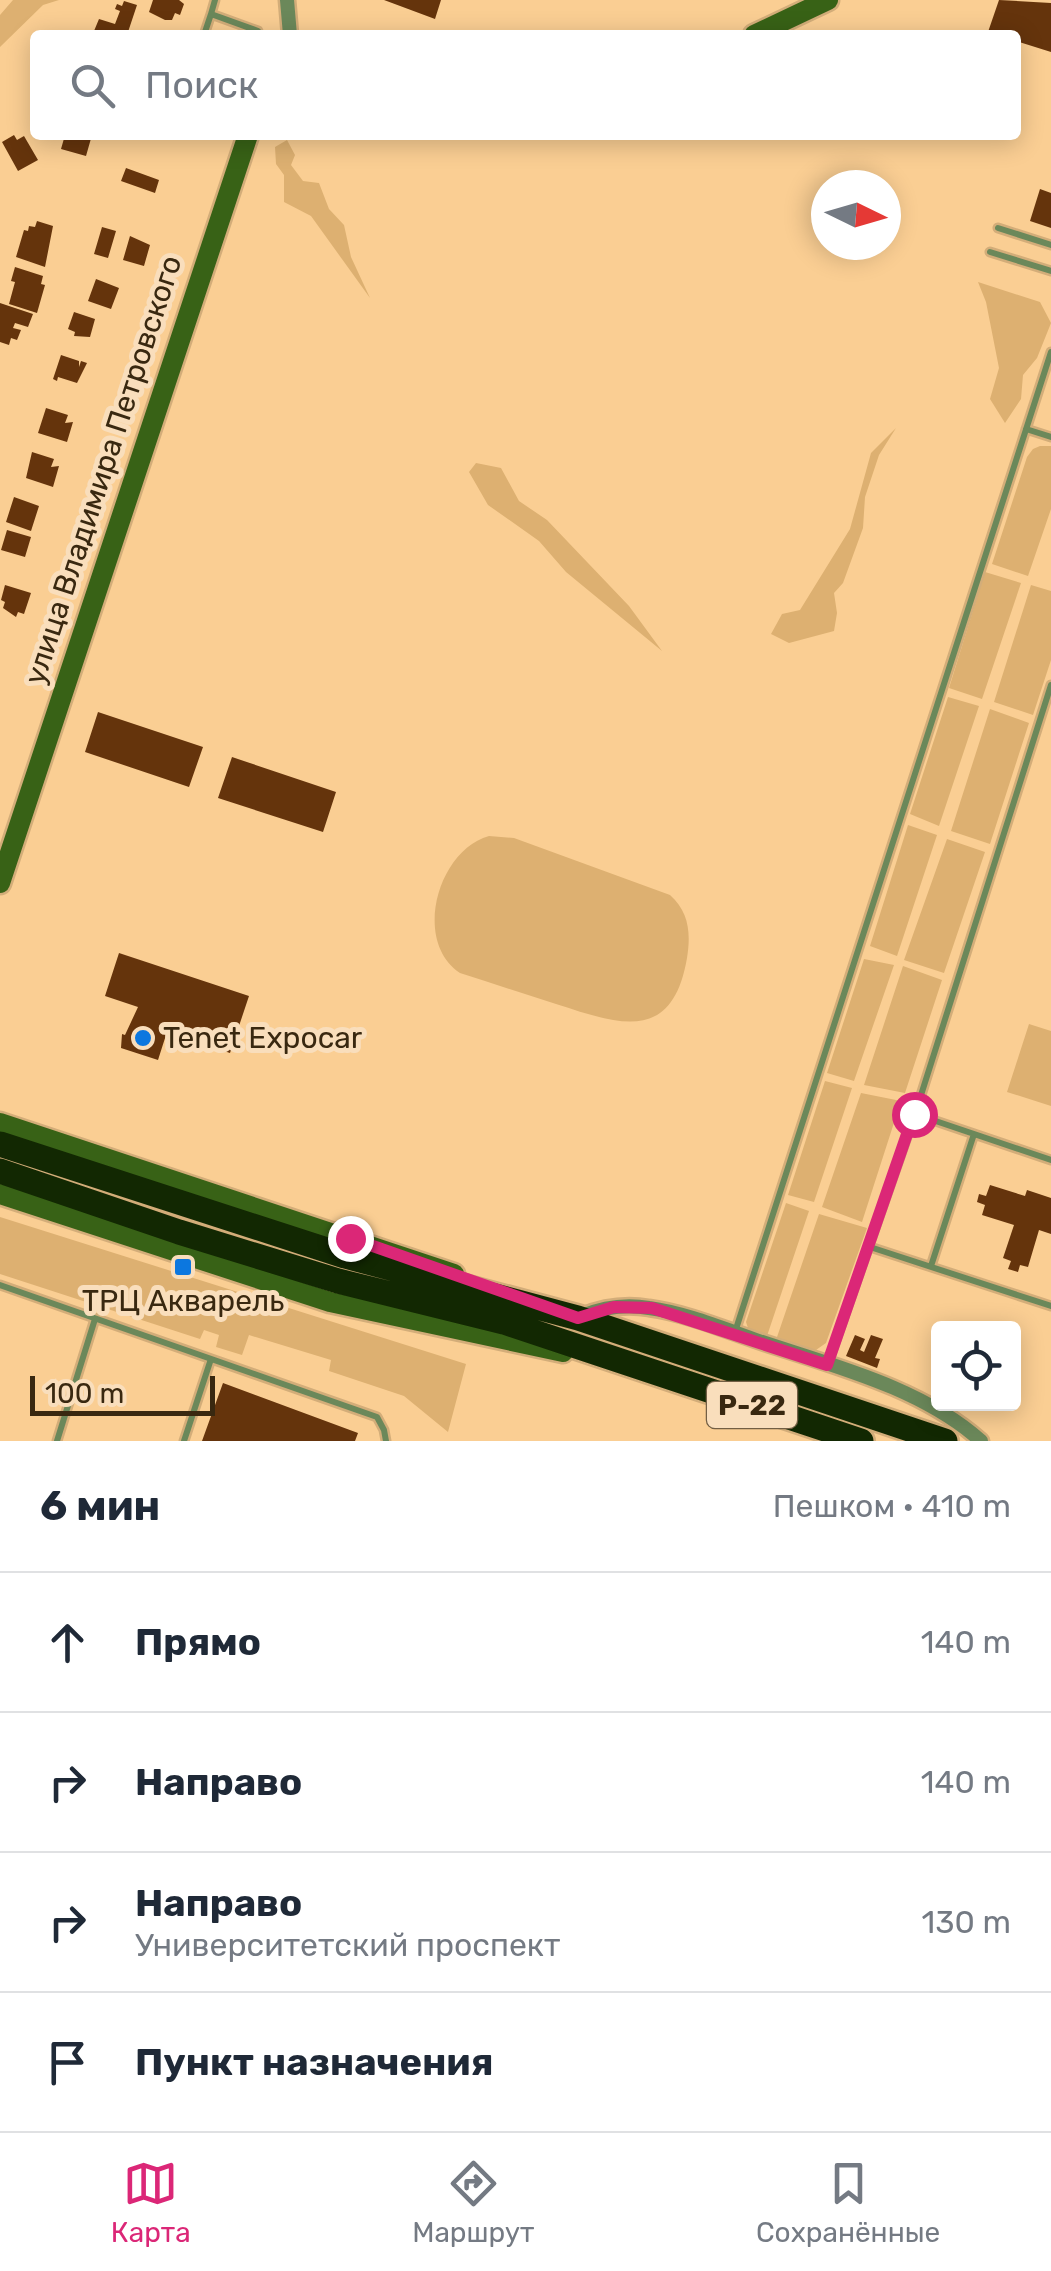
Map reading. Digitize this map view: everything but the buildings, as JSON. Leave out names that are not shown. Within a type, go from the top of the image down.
[{"type":"highway","name":"Р-22","points":[[0,1144],[344,1256],[578,1318],[946,1441]]},
{"type":"highway","name":"Р-22","points":[[0,1172],[226,1247],[504,1322],[860,1441]]},
{"type":"street","points":[[287,0],[290,30]]},
{"type":"street","points":[[765,30],[828,0]]},
{"type":"street","name":"улица Владимира Петровского","points":[[0,883],[246,140]]},
{"type":"street","name":"Р-22","points":[[0,1123],[578,1318]]},
{"type":"street","points":[[0,1194],[330,1302],[644,1369]]},
{"type":"street","points":[[578,1318],[614,1307],[652,1308],[734,1333],[909,1396],[959,1422],[981,1441]]},
{"type":"lane","points":[[206,30],[215,0]]},
{"type":"lane","points":[[211,14],[255,30]]},
{"type":"lane","points":[[998,228],[1051,245]]},
{"type":"lane","points":[[990,252],[1051,271]]},
{"type":"lane","points":[[734,1333],[1051,352]]},
{"type":"lane","points":[[1026,429],[1051,437]]},
{"type":"lane","points":[[827,1365],[914,1114],[1051,685]]},
{"type":"lane","points":[[914,1114],[1051,1160]]},
{"type":"lane","points":[[931,1266],[974,1134]]},
{"type":"lane","points":[[870,1247],[1051,1306]]},
{"type":"lane","points":[[0,1285],[376,1417],[386,1441]]},
{"type":"lane","points":[[56,1441],[95,1318]]},
{"type":"lane","points":[[184,1441],[211,1359]]},
{"type":"shaded area","points":[[13,0],[59,0],[43,5],[0,47],[0,15]]},
{"type":"shaded area","points":[[287,140],[295,155],[291,165],[303,181],[319,183],[329,209],[344,225],[351,257],[370,298],[311,216],[284,202],[284,175],[276,164],[275,147]]},
{"type":"shaded area","points":[[978,282],[1040,302],[1051,323],[1037,358],[1023,375],[1021,399],[1005,423],[990,399],[999,368],[986,302]]},
{"type":"shaded area","points":[[896,428],[879,455],[865,497],[863,528],[843,583],[834,593],[834,631],[789,643],[771,634],[782,614],[800,610],[850,529],[871,453]]},
{"type":"shaded area","points":[[1040,446],[1051,446],[1051,509],[1028,576],[992,564],[1027,457]]},
{"type":"shaded area","points":[[476,463],[501,468],[519,501],[547,520],[629,606],[662,651],[566,572],[539,541],[488,505],[469,472]]},
{"type":"shaded area","points":[[985,572],[1021,583],[982,699],[949,688]]},
{"type":"shaded area","points":[[1031,585],[1051,591],[1051,660],[1033,715],[994,702]]},
{"type":"shaded area","points":[[948,697],[979,706],[939,826],[910,814]]},
{"type":"shaded area","points":[[990,709],[1029,723],[990,844],[951,831]]},
{"type":"shaded area","points":[[908,825],[937,835],[897,956],[870,946]]},
{"type":"shaded area","points":[[489,836],[514,838],[670,895],[685,916],[689,940],[680,986],[669,1005],[655,1016],[620,1021],[460,973],[445,958],[437,940],[437,898],[456,859]]},
{"type":"shaded area","points":[[947,839],[985,852],[944,973],[904,960]]},
{"type":"shaded area","points":[[864,959],[894,965],[854,1081],[827,1073]]},
{"type":"shaded area","points":[[903,966],[942,980],[905,1093],[864,1085]]},
{"type":"shaded area","points":[[1029,1024],[1051,1031],[1051,1106],[1007,1092]]},
{"type":"shaded area","points":[[825,1081],[852,1088],[814,1202],[788,1195]]},
{"type":"shaded area","points":[[861,1093],[901,1101],[862,1222],[822,1207]]},
{"type":"shaded area","points":[[786,1203],[809,1211],[767,1336],[749,1331],[746,1322]]},
{"type":"shaded area","points":[[819,1214],[867,1228],[826,1343],[816,1350],[776,1340]]},
{"type":"shaded area","points":[[0,1217],[466,1364],[448,1432],[404,1396],[329,1371],[331,1360],[249,1335],[242,1355],[216,1347],[219,1335],[204,1330],[200,1339],[0,1274]]},
{"type":"place","name":"Tenet Expocar","points":[[143,1038]]},
{"type":"place","name":"ТРЦ Акварель","points":[[183,1267]]},
{"type":"route","points":[[350,1238],[578,1318],[614,1307],[652,1308],[827,1365],[914,1114]]}]
